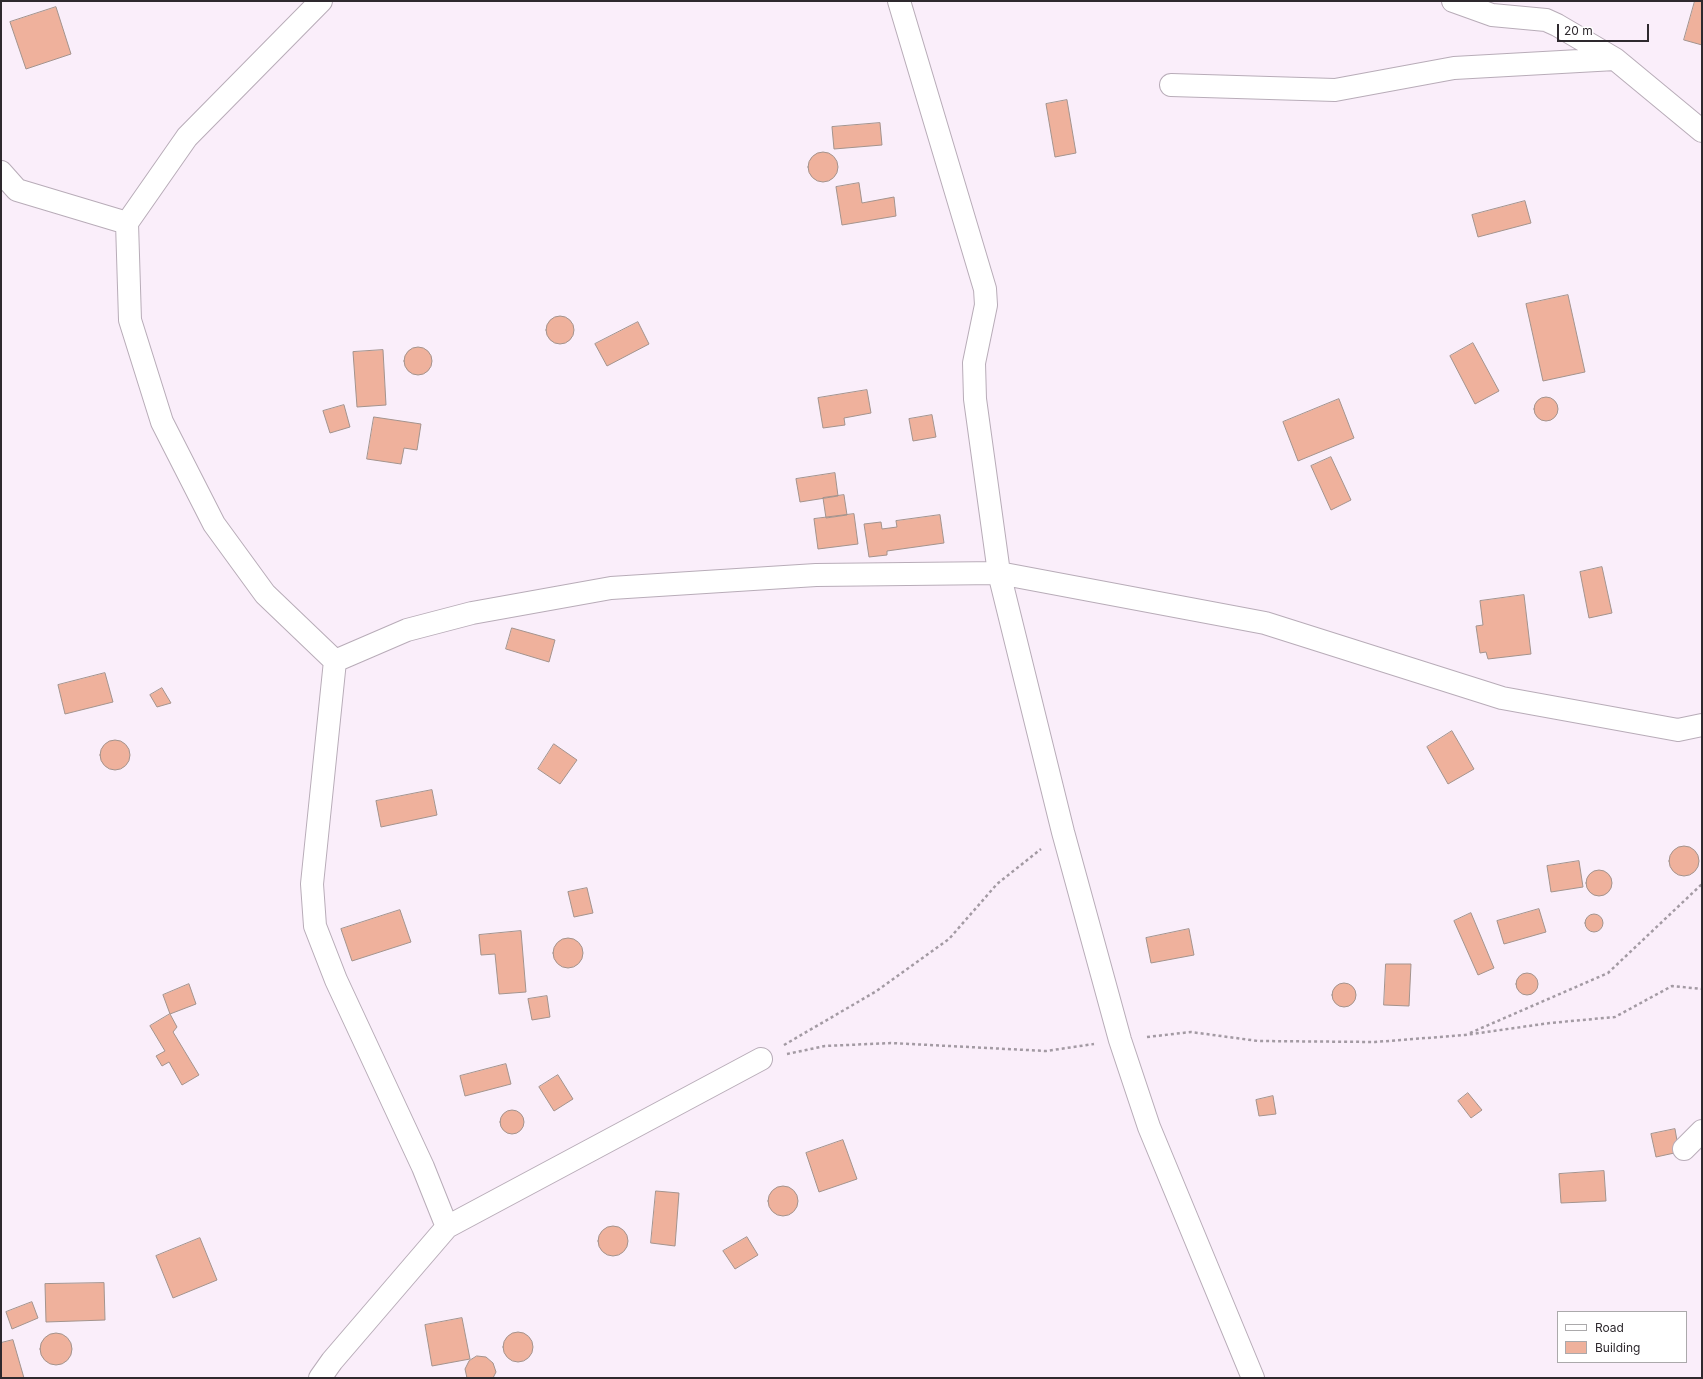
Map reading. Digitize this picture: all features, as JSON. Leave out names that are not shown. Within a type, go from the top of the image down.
[{"type":"street","points":[[899,1],[985,289],[986,305],[974,363],[975,399],[999,573],[1063,832],[1120,1040],[1149,1127],[1253,1378]]},
{"type":"street","points":[[1453,1],[1492,15],[1546,20],[1557,25],[1615,59],[1702,131]]},
{"type":"street","points":[[313,2],[187,137],[127,223],[130,320],[162,422],[214,524],[265,594],[335,662]]},
{"type":"street","points":[[1171,84],[1335,90],[1454,68],[1615,59]]},
{"type":"street","points":[[1,172],[17,190],[127,223]]},
{"type":"street","points":[[335,662],[407,630],[472,613],[611,588],[816,575],[999,573],[1265,623],[1502,698],[1678,730],[1702,725]]},
{"type":"street","points":[[335,662],[312,884],[315,926],[336,980],[423,1167],[447,1227]]},
{"type":"street","points":[[320,1378],[332,1361],[447,1227],[761,1059]]},
{"type":"street","points":[[1684,1149],[1702,1131]]},
{"type":"path","points":[[761,1059],[875,992],[949,939],[997,884],[1063,832]]},
{"type":"path","points":[[1466,1035],[1608,973],[1702,884]]},
{"type":"path","points":[[761,1059],[825,1046],[891,1043],[1046,1051],[1120,1040],[1191,1032],[1266,1041],[1375,1042],[1466,1035],[1550,1023],[1615,1017],[1672,986],[1702,989]]},
{"type":"building","points":[[1695,1],[1702,1],[1702,45],[1684,40]]},
{"type":"building","points":[[56,7],[71,54],[26,69],[10,22]]},
{"type":"building","points":[[1067,100],[1076,153],[1055,157],[1046,104]]},
{"type":"building","points":[[880,123],[882,145],[834,149],[832,127]]},
{"type":"building","points":[[823,152],[829,153],[837,161],[837,173],[829,181],[823,182],[817,181],[809,173],[808,167],[809,161],[817,153]]},
{"type":"building","points":[[859,183],[862,203],[894,197],[896,216],[842,225],[836,187]]},
{"type":"building","points":[[1525,201],[1531,223],[1478,237],[1472,215]]},
{"type":"building","points":[[1568,295],[1585,372],[1543,381],[1526,304]]},
{"type":"building","points":[[560,316],[570,320],[574,330],[570,340],[560,344],[550,340],[546,330],[550,320]]},
{"type":"building","points":[[638,322],[649,344],[607,366],[595,344]]},
{"type":"building","points":[[1473,343],[1499,391],[1475,404],[1450,356]]},
{"type":"building","points":[[418,347],[428,351],[432,361],[428,371],[418,375],[408,371],[404,361],[408,351]]},
{"type":"building","points":[[383,350],[386,405],[357,407],[353,352]]},
{"type":"building","points":[[867,390],[871,413],[844,418],[845,425],[823,428],[818,398]]},
{"type":"building","points":[[1546,397],[1554,401],[1558,409],[1554,417],[1546,421],[1538,417],[1534,409],[1538,401]]},
{"type":"building","points":[[1339,399],[1354,438],[1298,461],[1283,422]]},
{"type":"building","points":[[344,405],[350,427],[330,433],[323,411]]},
{"type":"building","points":[[932,415],[936,437],[913,441],[909,419]]},
{"type":"building","points":[[374,417],[421,424],[417,450],[404,448],[401,464],[367,459]]},
{"type":"building","points":[[1331,457],[1351,500],[1331,510],[1311,466]]},
{"type":"building","points":[[835,473],[838,496],[800,502],[796,479]]},
{"type":"building","points":[[844,495],[847,515],[826,518],[823,498]]},
{"type":"building","points":[[854,514],[858,544],[818,549],[814,519]]},
{"type":"building","points":[[940,515],[944,543],[887,551],[887,555],[869,557],[864,524],[881,522],[882,529],[897,527],[896,521]]},
{"type":"building","points":[[1602,567],[1612,613],[1589,618],[1580,572]]},
{"type":"building","points":[[1524,595],[1531,654],[1488,659],[1486,652],[1480,653],[1476,626],[1483,625],[1480,601]]},
{"type":"building","points":[[512,628],[555,640],[549,662],[506,649]]},
{"type":"building","points":[[105,673],[113,702],[65,714],[58,685]]},
{"type":"building","points":[[162,688],[171,703],[157,707],[150,695]]},
{"type":"building","points":[[1452,731],[1474,769],[1448,784],[1427,747]]},
{"type":"building","points":[[115,740],[126,744],[130,755],[126,766],[115,770],[104,766],[100,755],[104,744]]},
{"type":"building","points":[[554,744],[577,760],[560,784],[538,769]]},
{"type":"building","points":[[432,790],[437,815],[381,827],[376,801]]},
{"type":"building","points":[[1684,846],[1690,847],[1698,855],[1698,867],[1690,875],[1684,876],[1678,875],[1670,867],[1669,861],[1670,855],[1678,847]]},
{"type":"building","points":[[1579,861],[1583,887],[1551,892],[1547,866]]},
{"type":"building","points":[[1599,870],[1608,874],[1612,883],[1608,892],[1599,896],[1590,892],[1586,883],[1590,874]]},
{"type":"building","points":[[587,888],[593,913],[574,917],[568,892]]},
{"type":"building","points":[[1539,909],[1546,932],[1504,944],[1497,921]]},
{"type":"building","points":[[400,910],[411,942],[352,961],[341,929]]},
{"type":"building","points":[[1471,913],[1494,968],[1478,975],[1454,921]]},
{"type":"building","points":[[1594,914],[1600,917],[1603,923],[1600,929],[1594,932],[1588,929],[1585,923],[1588,917]]},
{"type":"building","points":[[1189,929],[1194,955],[1151,963],[1146,938]]},
{"type":"building","points":[[521,931],[526,992],[499,994],[495,954],[481,955],[479,935]]},
{"type":"building","points":[[568,938],[574,939],[582,947],[582,959],[574,967],[568,968],[562,967],[554,959],[553,953],[554,947],[562,939]]},
{"type":"building","points":[[1386,964],[1411,964],[1409,1006],[1384,1005]]},
{"type":"building","points":[[1527,973],[1531,974],[1537,980],[1537,988],[1531,994],[1527,995],[1523,994],[1517,988],[1516,984],[1517,980],[1523,974]]},
{"type":"building","points":[[1344,983],[1353,986],[1356,995],[1353,1004],[1344,1007],[1335,1004],[1332,995],[1335,986]]},
{"type":"building","points":[[189,984],[196,1004],[170,1014],[163,995]]},
{"type":"building","points":[[547,996],[550,1017],[532,1020],[528,999]]},
{"type":"building","points":[[170,1014],[177,1027],[173,1032],[199,1075],[182,1085],[169,1062],[162,1066],[156,1056],[165,1051],[150,1026]]},
{"type":"building","points":[[506,1064],[511,1084],[465,1096],[460,1076]]},
{"type":"building","points":[[558,1075],[573,1099],[554,1111],[539,1087]]},
{"type":"building","points":[[1468,1093],[1482,1110],[1471,1118],[1458,1101]]},
{"type":"building","points":[[1273,1096],[1276,1114],[1259,1116],[1256,1100]]},
{"type":"building","points":[[512,1110],[521,1113],[524,1122],[521,1131],[512,1134],[503,1131],[500,1122],[503,1113]]},
{"type":"building","points":[[1675,1129],[1679,1152],[1656,1157],[1651,1134]]},
{"type":"building","points":[[843,1140],[857,1179],[819,1192],[806,1153]]},
{"type":"building","points":[[1604,1171],[1606,1201],[1561,1203],[1559,1174]]},
{"type":"building","points":[[783,1186],[789,1187],[797,1195],[797,1207],[789,1215],[783,1216],[777,1215],[769,1207],[768,1201],[769,1195],[777,1187]]},
{"type":"building","points":[[656,1191],[679,1193],[675,1246],[651,1243]]},
{"type":"building","points":[[613,1226],[619,1227],[627,1235],[627,1247],[619,1255],[613,1256],[607,1255],[599,1247],[598,1241],[599,1235],[607,1227]]},
{"type":"building","points":[[747,1237],[758,1255],[735,1269],[723,1251]]},
{"type":"building","points":[[200,1238],[217,1280],[173,1298],[156,1256]]},
{"type":"building","points":[[104,1283],[105,1320],[46,1322],[45,1284]]},
{"type":"building","points":[[32,1302],[38,1318],[12,1329],[6,1312]]},
{"type":"building","points":[[462,1318],[470,1359],[432,1366],[425,1325]]},
{"type":"building","points":[[518,1332],[524,1333],[532,1341],[532,1353],[524,1361],[518,1362],[512,1361],[504,1353],[503,1347],[504,1341],[512,1333]]},
{"type":"building","points":[[53,1333],[59,1333],[69,1340],[72,1349],[71,1355],[65,1362],[59,1365],[53,1365],[43,1358],[40,1352],[40,1346],[47,1336]]},
{"type":"building","points":[[13,1340],[24,1378],[1,1378],[1,1343]]},
{"type":"building","points":[[477,1356],[486,1357],[493,1363],[496,1372],[493,1378],[467,1378],[465,1369],[469,1361]]}]
